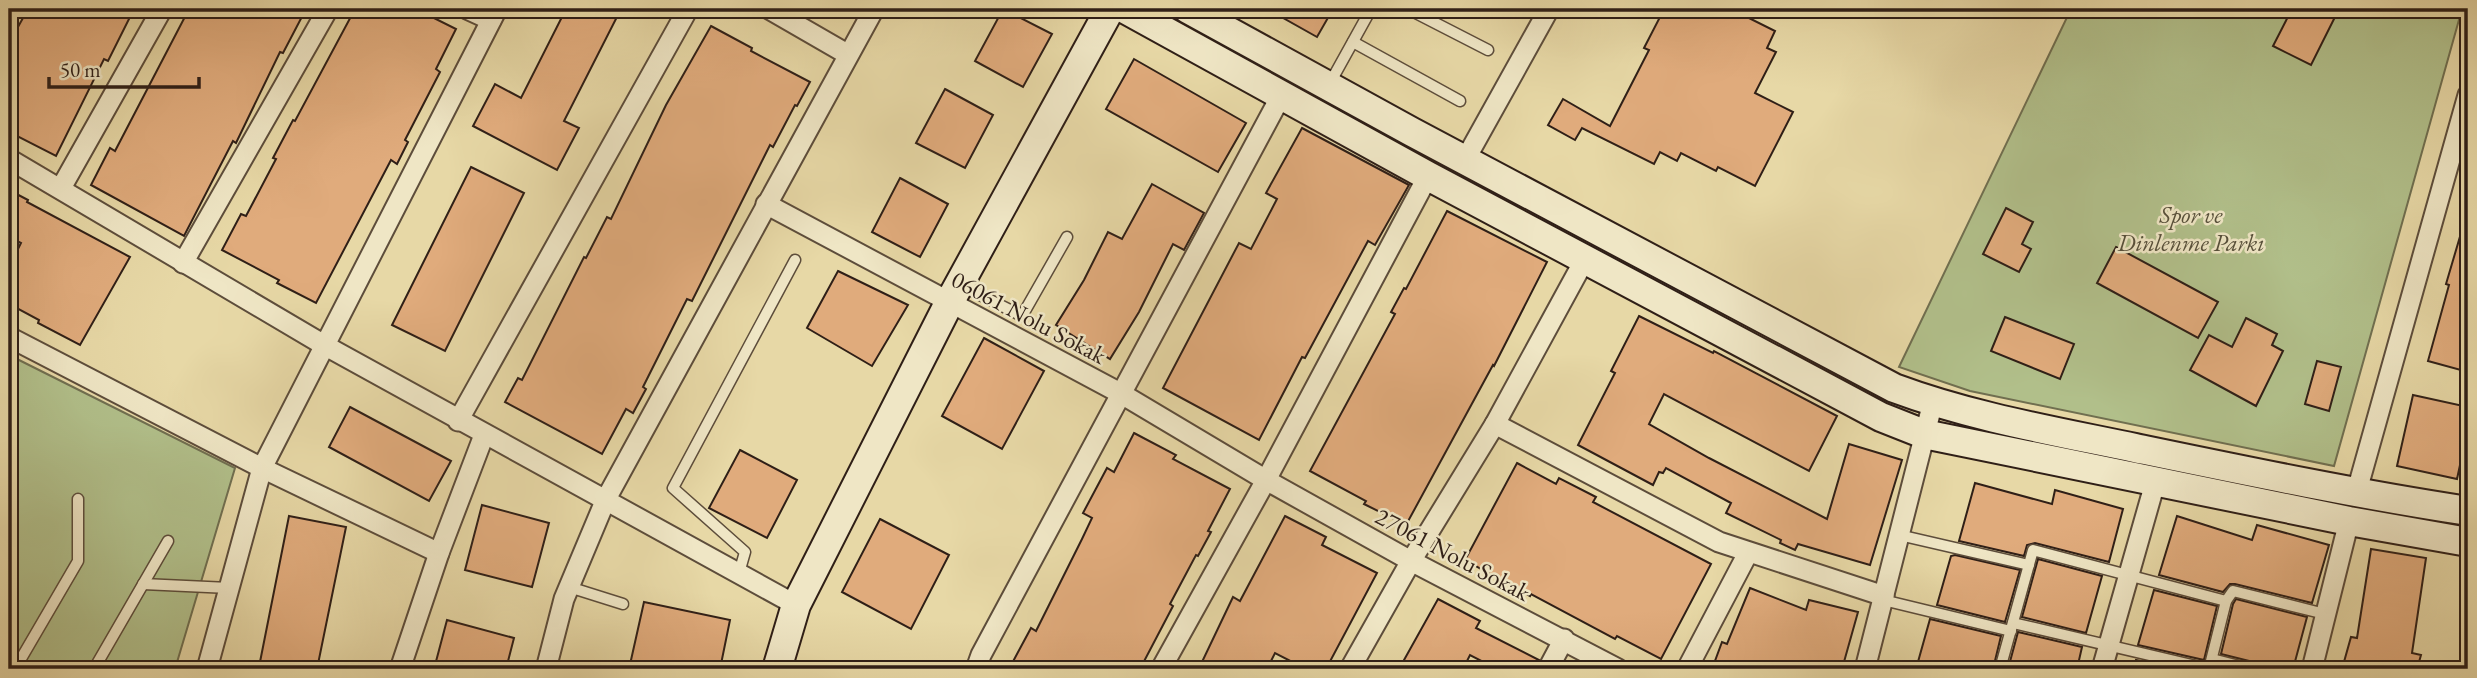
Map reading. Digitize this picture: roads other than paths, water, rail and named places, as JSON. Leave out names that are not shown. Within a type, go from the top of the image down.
[{"type":"street","points":[[61,188],[162,9]]},
{"type":"street","points":[[183,263],[328,9]]},
{"type":"street","points":[[207,669],[262,468],[494,14],[467,9]]},
{"type":"street","points":[[458,421],[688,9]]},
{"type":"street","points":[[769,9],[847,54]]},
{"type":"street","points":[[546,669],[569,587],[606,499],[874,9]]},
{"type":"street","points":[[776,669],[796,605],[954,294],[1110,9]]},
{"type":"street","points":[[1125,9],[1428,176],[1881,417],[1924,434],[2155,483],[2468,542]]},
{"type":"street","points":[[1188,9],[1465,160],[1894,387],[1933,402],[1993,419],[2356,494],[2468,511]]},
{"type":"street","points":[[1465,160],[1549,9]]},
{"type":"street","points":[[976,669],[1120,393],[1282,94]]},
{"type":"street","points":[[2356,494],[2468,95]]},
{"type":"street","points":[[9,159],[183,263],[458,421],[606,499],[796,605]]},
{"type":"street","points":[[1161,669],[1266,480],[1428,176]]},
{"type":"street","name":"06061 Nolu Sokak","points":[[766,204],[954,294],[1266,480]]},
{"type":"street","points":[[1350,669],[1411,561],[1495,424],[1585,259]]},
{"type":"street","points":[[9,337],[262,468],[439,552]]},
{"type":"street","points":[[1866,669],[1933,402]]},
{"type":"street","points":[[1495,424],[1720,542],[1883,598]]},
{"type":"street","points":[[400,669],[439,552],[484,435]]},
{"type":"street","name":"27061 Nolu Sokak","points":[[1266,480],[1411,561],[1618,669]]},
{"type":"street","points":[[2102,669],[2155,483]]},
{"type":"street","points":[[2312,669],[2349,521]]},
{"type":"street","points":[[1687,669],[1748,553]]},
{"type":"street","points":[[1548,669],[1564,639]]},
{"type":"lane","points":[[1328,86],[1371,9]]},
{"type":"lane","points":[[1408,9],[1488,50]]},
{"type":"lane","points":[[1844,9],[1860,9]]},
{"type":"lane","points":[[1353,42],[1460,101]]},
{"type":"lane","points":[[954,294],[1022,316],[1067,237]]},
{"type":"lane","points":[[739,573],[745,552],[673,488],[795,260]]},
{"type":"lane","points":[[15,669],[78,561],[78,499]]},
{"type":"lane","points":[[1899,535],[2029,565]]},
{"type":"lane","points":[[94,669],[168,541]]},
{"type":"lane","points":[[2000,669],[2033,550],[2226,601]]},
{"type":"lane","points":[[143,584],[229,588]]},
{"type":"lane","points":[[569,587],[623,604]]},
{"type":"lane","points":[[2210,666],[2226,601],[2233,591],[2325,614]]},
{"type":"lane","points":[[1883,598],[2012,627],[2210,666],[2251,669]]},
{"type":"park label","name":"Spor ve Dinlenme Parkı","points":[[2191,228]]}]
